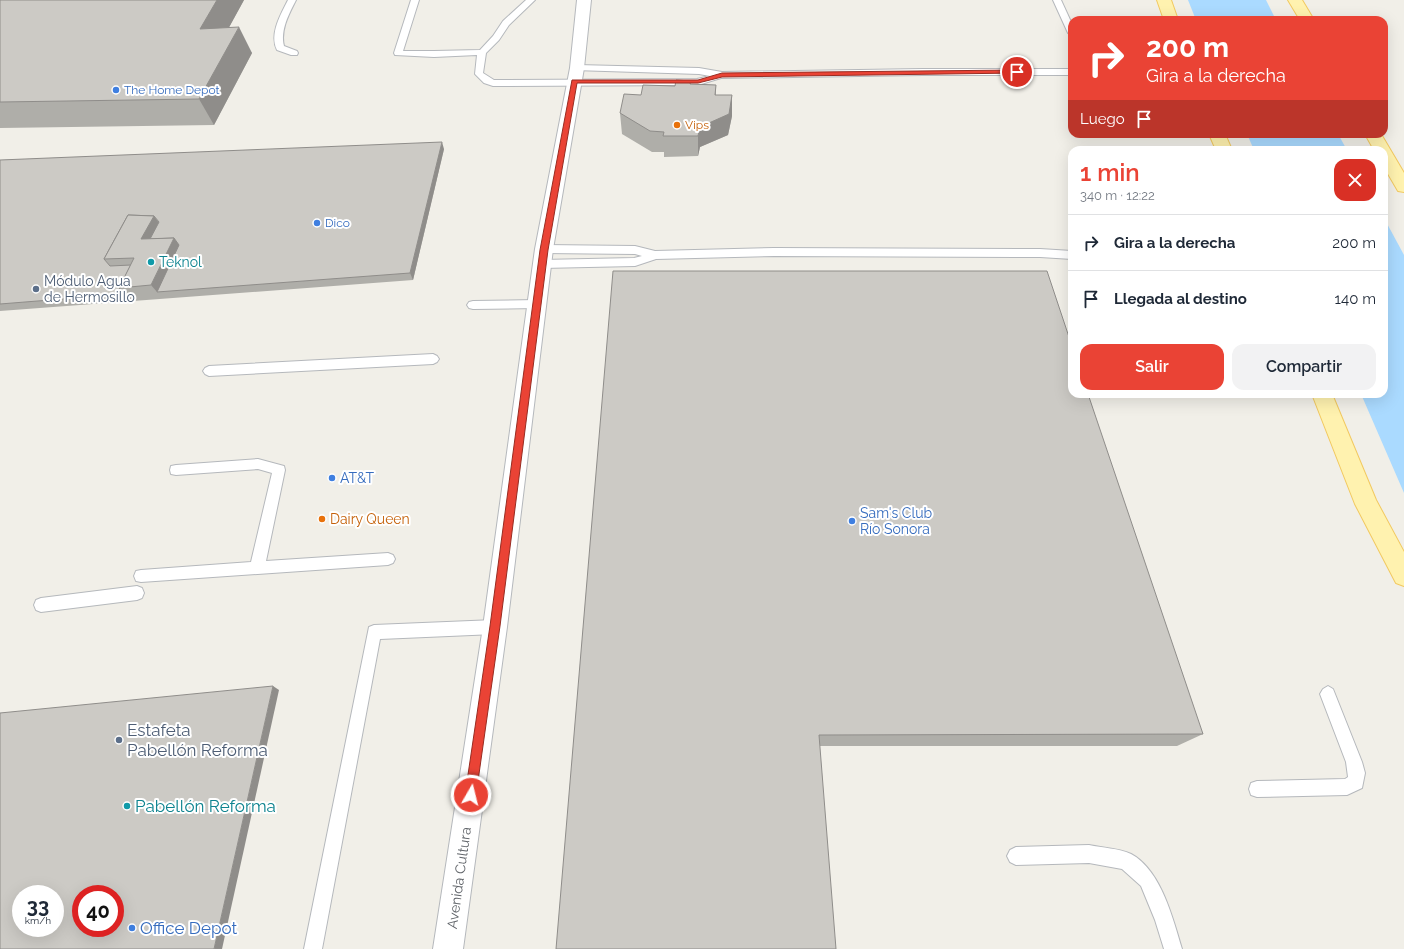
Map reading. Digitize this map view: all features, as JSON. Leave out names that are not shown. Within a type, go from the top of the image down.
[{"type":"main road","points":[[1164,0],[1170,16]]},
{"type":"main road","points":[[1295,0],[1305,16]]},
{"type":"main road","points":[[1388,160],[1404,187]]},
{"type":"main road","points":[[1324,398],[1366,504],[1404,574]]},
{"type":"street","name":"Avenida Cultura","points":[[448,949],[495,626],[543,257],[576,74],[584,0]]},
{"type":"lane","points":[[292,0],[282,22],[278,44],[280,48],[294,53]]},
{"type":"lane","points":[[415,0],[398,53],[434,54],[482,52]]},
{"type":"lane","points":[[530,0],[506,23],[496,38],[482,52],[479,74],[487,81],[493,83],[576,74],[699,71],[722,75],[909,72],[1068,72]]},
{"type":"lane","points":[[1057,0],[1068,24]]},
{"type":"lane","points":[[576,74],[698,82],[722,75]]},
{"type":"lane","points":[[543,257],[635,262],[655,255],[713,252],[1040,253],[1068,255]]},
{"type":"lane","points":[[472,305],[537,304]]},
{"type":"lane","points":[[209,371],[433,360]]},
{"type":"lane","points":[[176,470],[258,464],[279,470],[257,568]]},
{"type":"lane","points":[[141,576],[388,559]]},
{"type":"lane","points":[[41,605],[137,593]]},
{"type":"lane","points":[[313,949],[374,632],[495,626]]},
{"type":"lane","points":[[1257,789],[1347,787],[1356,782],[1357,773],[1354,762],[1328,694]]},
{"type":"lane","points":[[1016,856],[1089,854],[1126,861],[1147,880],[1164,919],[1173,949]]},
{"type":"water","points":[[1188,0],[1266,0],[1274,16],[1194,16]]},
{"type":"water","points":[[1249,138],[1340,138],[1345,146],[1252,146]]},
{"type":"water","points":[[1388,225],[1404,255],[1404,493],[1363,398],[1388,398]]},
{"type":"building","name":"The Home Depot","points":[[0,0],[217,0],[200,29],[239,27],[199,99],[0,102]]},
{"type":"building","points":[[676,80],[691,81],[690,84],[716,85],[715,95],[732,95],[729,114],[700,127],[698,136],[663,136],[664,132],[650,131],[620,113],[624,94],[641,95],[643,85],[675,86]]},
{"type":"building","points":[[442,142],[410,273],[157,292],[179,245],[174,238],[150,239],[159,222],[154,216],[128,215],[104,259],[110,266],[131,265],[119,288],[125,294],[0,304],[0,160]]},
{"type":"building","points":[[128,215],[154,216],[141,239],[174,238],[151,285],[119,288],[134,258],[104,259]]},
{"type":"building","name":"Sam's Club Río Sonora","points":[[613,271],[1047,271],[1068,334],[1068,398],[1089,398],[1203,734],[819,735],[836,949],[556,949]]},
{"type":"building","name":"Pabellón Reforma","points":[[273,686],[214,949],[0,949],[0,713]]},
{"type":"place","name":"The Home Depot","points":[[116,90]]},
{"type":"place","name":"Vips","points":[[677,125]]},
{"type":"place","name":"Dico","points":[[317,223]]},
{"type":"place","name":"Teknol","points":[[151,262]]},
{"type":"place","name":"Módulo Agua de Hermosillo","points":[[36,289]]},
{"type":"place","name":"AT&T","points":[[332,478]]},
{"type":"place","name":"Dairy Queen","points":[[322,519]]},
{"type":"place","name":"Sam's Club Río Sonora","points":[[852,521]]},
{"type":"place","name":"Estafeta Pabellón Reforma","points":[[119,740]]},
{"type":"place","name":"Pabellón Reforma","points":[[127,806]]},
{"type":"place","name":"Office Depot","points":[[132,928]]},
{"type":"route","points":[[471,795],[495,626],[544,250],[574,81],[698,82],[722,75],[898,72],[1017,72]]}]
